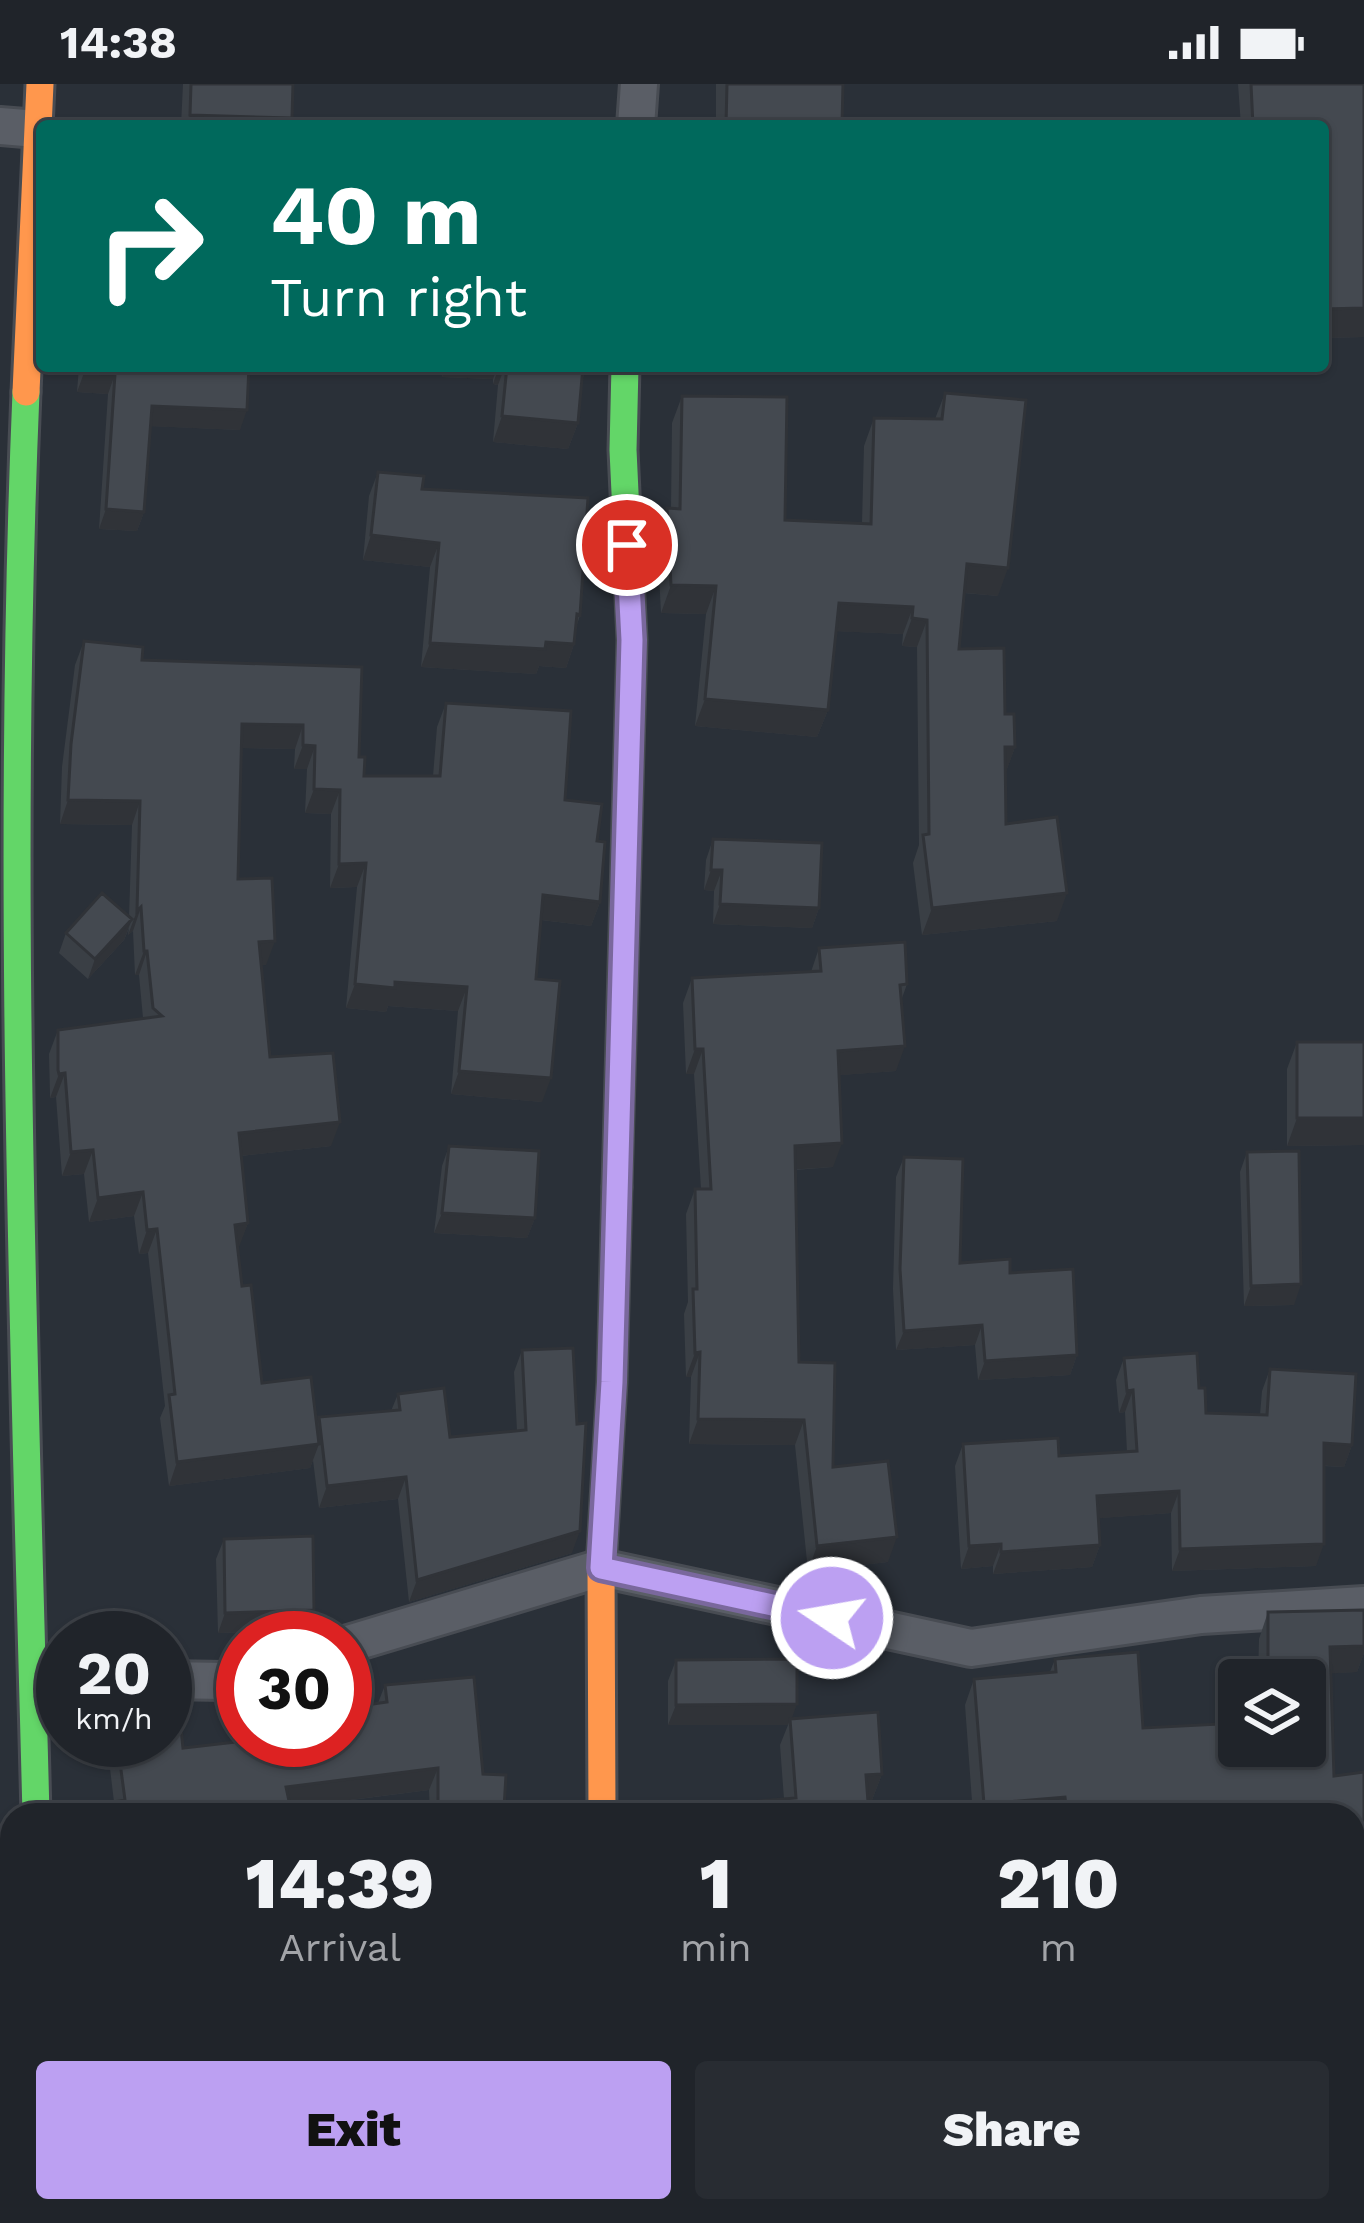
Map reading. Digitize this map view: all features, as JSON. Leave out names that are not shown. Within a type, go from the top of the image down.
[{"type":"street","points":[[38,120],[40,84]]},
{"type":"street","points":[[636,120],[639,84]]},
{"type":"street","points":[[0,126],[36,129]]},
{"type":"street","points":[[36,146],[9,607],[20,1188],[44,1611]]},
{"type":"street","points":[[602,1803],[601,1568],[612,1382],[632,640],[623,450],[625,372]]},
{"type":"street","points":[[372,1637],[601,1568],[971,1648],[1201,1615],[1364,1605]]},
{"type":"street","points":[[37,1803],[40,1767]]},
{"type":"building","points":[[191,84],[293,84],[292,118],[190,115]]},
{"type":"building","points":[[727,84],[843,84],[842,120],[726,120]]},
{"type":"building","points":[[1251,84],[1364,84],[1364,308],[1329,309],[1329,120],[1253,120]]},
{"type":"building","points":[[249,372],[247,410],[152,406],[144,512],[106,509],[115,374],[84,373]]},
{"type":"building","points":[[506,372],[583,372],[578,423],[502,416]]},
{"type":"building","points":[[945,393],[1026,400],[1008,568],[967,564],[959,649],[1004,648],[1005,714],[1014,714],[1015,747],[1005,747],[1006,824],[1057,817],[1067,893],[932,908],[923,835],[929,834],[927,620],[912,618],[913,607],[839,603],[828,710],[705,699],[716,586],[671,585],[667,508],[680,509],[682,396],[787,397],[785,520],[871,524],[874,418],[942,419]]},
{"type":"building","points":[[378,472],[424,476],[422,489],[588,498],[574,644],[546,642],[545,649],[430,643],[439,543],[371,535]]},
{"type":"building","points":[[84,641],[143,647],[142,660],[362,667],[359,757],[365,757],[364,776],[440,776],[446,703],[571,711],[565,800],[602,804],[597,841],[605,842],[600,902],[543,895],[536,979],[560,981],[551,1078],[459,1071],[467,987],[355,984],[366,863],[339,864],[340,790],[314,789],[315,746],[303,745],[303,725],[242,724],[238,879],[272,878],[275,941],[259,942],[270,1057],[333,1053],[340,1122],[239,1133],[248,1223],[235,1225],[242,1286],[251,1285],[262,1383],[311,1377],[319,1444],[177,1462],[169,1395],[175,1394],[157,1229],[147,1230],[143,1192],[98,1198],[93,1150],[71,1152],[65,1073],[58,1070],[58,1030],[162,1016],[153,1008],[141,907],[137,911],[140,801],[68,800]]},
{"type":"building","points":[[713,839],[822,843],[819,908],[720,904],[722,870],[711,870]]},
{"type":"building","points":[[102,893],[132,919],[95,959],[66,933]]},
{"type":"building","points":[[905,942],[907,984],[900,985],[905,1046],[838,1051],[842,1143],[795,1146],[799,1362],[835,1363],[833,1467],[888,1461],[897,1537],[817,1546],[804,1420],[698,1419],[695,1189],[711,1189],[703,1049],[695,1049],[692,978],[821,971],[819,948]]},
{"type":"building","points":[[1297,1042],[1364,1042],[1364,1118],[1297,1118]]},
{"type":"building","points":[[449,1146],[539,1151],[535,1218],[442,1213]]},
{"type":"building","points":[[1299,1151],[1301,1284],[1251,1286],[1247,1152]]},
{"type":"building","points":[[904,1157],[963,1159],[960,1263],[1010,1259],[1010,1273],[1073,1269],[1077,1355],[985,1361],[982,1325],[904,1331],[900,1269]]},
{"type":"building","points":[[573,1348],[577,1424],[586,1423],[580,1531],[417,1580],[406,1477],[327,1486],[319,1417],[400,1410],[398,1394],[444,1388],[450,1437],[526,1430],[522,1350]]},
{"type":"building","points":[[1197,1353],[1206,1413],[1267,1415],[1270,1369],[1356,1374],[1352,1445],[1324,1443],[1324,1544],[1180,1549],[1179,1491],[1097,1496],[1100,1545],[1001,1552],[1001,1544],[969,1546],[963,1444],[1058,1438],[1059,1456],[1137,1451],[1133,1390],[1127,1391],[1124,1358]]},
{"type":"building","points":[[313,1536],[314,1610],[225,1611],[224,1539]]},
{"type":"building","points":[[1364,1610],[1364,1646],[1330,1647],[1334,1776],[1364,1772],[1364,1803],[1066,1803],[1065,1797],[984,1803],[974,1679],[1056,1672],[1055,1659],[1138,1652],[1143,1728],[1218,1724],[1218,1767],[1326,1767],[1326,1659],[1268,1659],[1268,1612]]},
{"type":"building","points":[[797,1659],[797,1704],[676,1705],[676,1660]]},
{"type":"building","points":[[474,1677],[483,1774],[506,1775],[504,1803],[438,1803],[438,1768],[286,1787],[289,1803],[108,1803],[125,1800],[121,1767],[192,1767],[192,1747],[216,1744],[216,1767],[372,1767],[372,1704],[387,1702],[385,1685]]},
{"type":"building","points":[[878,1712],[882,1774],[866,1775],[868,1803],[737,1803],[796,1798],[790,1719]]},
{"type":"traffic: fast","points":[[625,372],[629,577]]},
{"type":"traffic: fast","points":[[26,392],[17,926],[36,1803]]},
{"type":"traffic: slow","points":[[38,120],[40,84]]},
{"type":"traffic: slow","points":[[26,392],[36,172]]},
{"type":"traffic: slow","points":[[602,1803],[601,1568],[617,1187]]},
{"type":"traffic: jam","points":[[617,1187],[632,640],[629,577]]},
{"type":"route","points":[[627,545],[632,640],[612,1382],[601,1568],[832,1618]]}]
